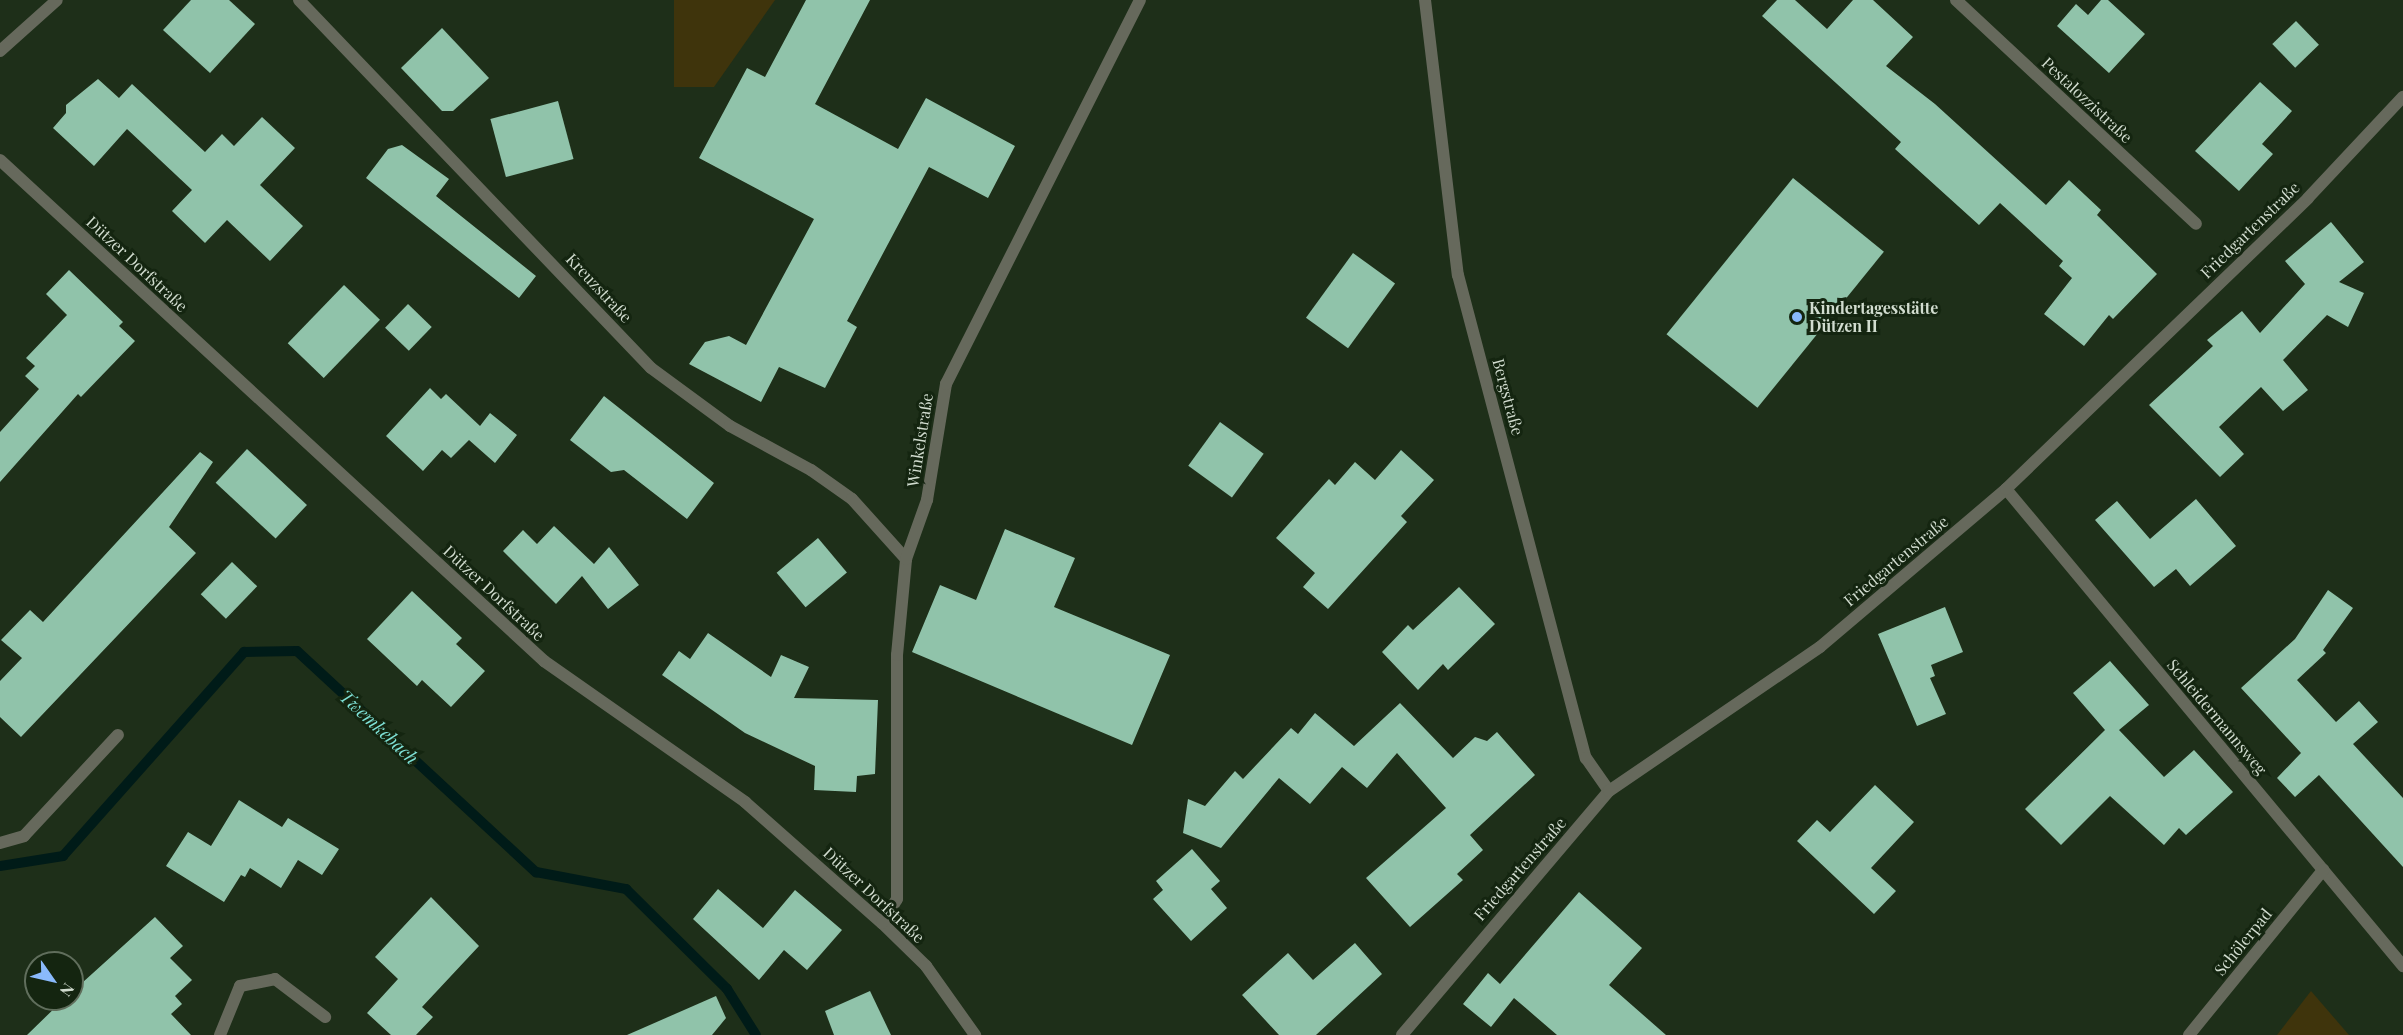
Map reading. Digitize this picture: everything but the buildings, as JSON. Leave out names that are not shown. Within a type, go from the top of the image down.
[{"type":"street","points":[[0,51],[57,0]]},
{"type":"street","name":"Kreuzstraße","points":[[299,0],[651,368],[730,426],[811,470],[852,499],[906,559]]},
{"type":"street","name":"Winkelstraße","points":[[882,923],[897,899],[897,655],[906,559],[927,500],[946,384],[1140,0]]},
{"type":"street","name":"Bergstraße","points":[[1425,0],[1458,275],[1586,758],[1609,791]]},
{"type":"street","name":"Pestalozzistraße","points":[[1956,0],[2196,224]]},
{"type":"street","name":"Friedgartenstraße","points":[[1402,1035],[1609,791],[1820,647],[2006,489],[2308,198],[2403,97]]},
{"type":"street","name":"Dützer Dorfstraße","points":[[0,160],[544,661],[745,802],[882,923],[926,966],[975,1035]]},
{"type":"street","name":"Schleidermannsweg","points":[[2006,489],[2403,966]]},
{"type":"street","points":[[0,843],[24,836],[118,735]]},
{"type":"street","name":"Schölerpad","points":[[2189,1035],[2323,870]]},
{"type":"street","points":[[220,1035],[240,986],[275,979],[325,1017]]},
{"type":"shaded area","points":[[674,0],[775,0],[714,87],[674,87]]},
{"type":"shaded area","points":[[2311,991],[2349,1035],[2277,1035]]},
{"type":"waterway","name":"Twemkebach","points":[[0,866],[63,856],[244,652],[297,651],[536,872],[626,889],[727,989],[756,1035]]},
{"type":"place","name":"Kindertagesstätte Dützen II","points":[[1797,317]]}]
